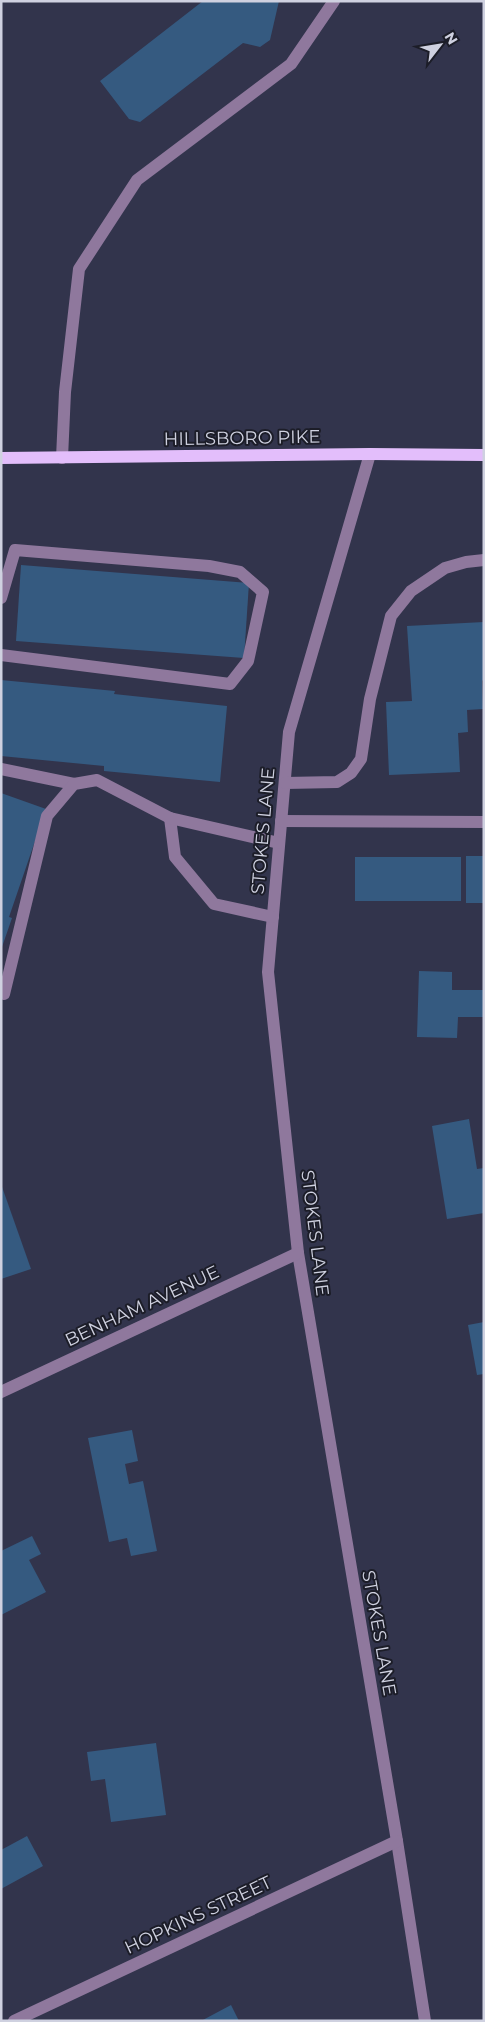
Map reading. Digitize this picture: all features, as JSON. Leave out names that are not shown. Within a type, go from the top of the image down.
[{"type":"main road","name":"HILLSBORO PIKE","points":[[1,458],[370,454],[484,455]]},
{"type":"street","points":[[62,458],[64,392],[79,269],[138,180],[290,64],[334,1]]},
{"type":"street","name":"STOKES LANE","points":[[370,454],[289,732],[268,972],[298,1253],[397,1841],[425,2021]]},
{"type":"street","points":[[1,598],[15,550],[209,566],[240,572],[263,592],[248,661],[230,684],[1,655]]},
{"type":"street","points":[[285,783],[337,782],[351,773],[362,759],[370,699],[391,616],[411,590],[445,568],[466,562],[484,560]]},
{"type":"street","points":[[1,769],[74,784],[97,780],[170,818],[279,843]]},
{"type":"street","points":[[4,994],[47,816],[74,784]]},
{"type":"street","points":[[170,818],[175,857],[214,904],[273,917]]},
{"type":"street","points":[[281,821],[484,822]]},
{"type":"street","name":"BENHAM AVENUE","points":[[1,1392],[298,1253]]},
{"type":"street","name":"HOPKINS STREET","points":[[14,2021],[397,1841]]},
{"type":"building","points":[[203,1],[279,1],[270,40],[260,47],[243,43],[140,122],[129,119],[100,81]]},
{"type":"building","points":[[21,565],[249,583],[244,658],[16,641]]},
{"type":"building","points":[[484,622],[483,709],[467,710],[468,732],[458,733],[460,772],[389,775],[386,702],[412,701],[407,626]]},
{"type":"building","points":[[1,680],[115,691],[114,694],[227,706],[220,782],[104,771],[104,766],[1,756]]},
{"type":"building","points":[[1,793],[46,809],[9,917],[12,918],[2,947]]},
{"type":"building","points":[[466,856],[484,856],[484,903],[466,903]]},
{"type":"building","points":[[355,857],[461,857],[461,901],[355,901]]},
{"type":"building","points":[[419,971],[452,972],[452,990],[484,990],[484,1017],[458,1017],[457,1038],[417,1037]]},
{"type":"building","points":[[469,1119],[477,1169],[484,1168],[484,1213],[447,1219],[432,1126]]},
{"type":"building","points":[[1,1184],[31,1269],[1,1279]]},
{"type":"building","points":[[484,1322],[484,1374],[477,1375],[468,1325]]},
{"type":"building","points":[[132,1430],[138,1461],[125,1464],[129,1484],[143,1481],[157,1551],[131,1556],[127,1538],[109,1542],[88,1438]]},
{"type":"building","points":[[32,1536],[41,1554],[29,1560],[46,1592],[1,1615],[1,1551]]},
{"type":"building","points":[[156,1743],[166,1815],[111,1822],[105,1779],[91,1781],[87,1752]]},
{"type":"building","points":[[27,1836],[43,1866],[1,1889],[1,1850]]},
{"type":"building","points":[[231,2005],[239,2021],[201,2021]]}]
